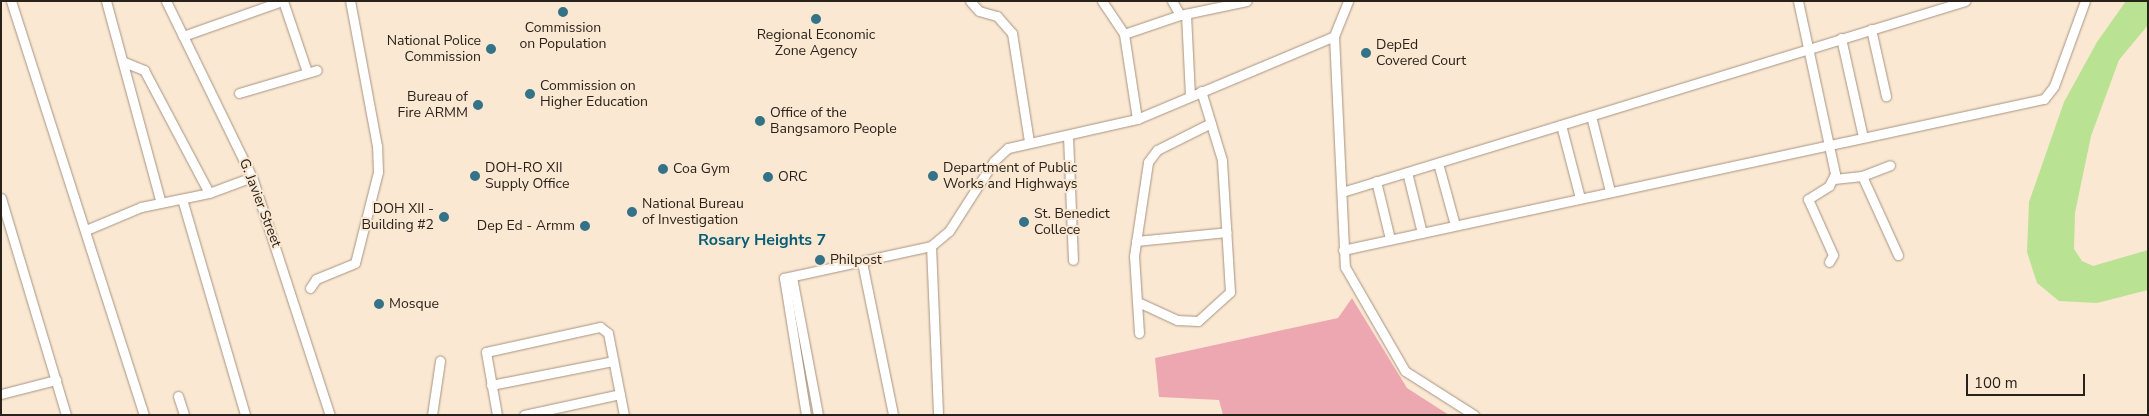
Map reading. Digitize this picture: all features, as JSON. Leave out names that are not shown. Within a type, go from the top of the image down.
[{"type":"street","points":[[11,1],[144,415]]},
{"type":"street","points":[[106,1],[161,203]]},
{"type":"street","name":"G. Javier Street","points":[[166,1],[252,177],[330,415]]},
{"type":"street","points":[[183,36],[283,1],[307,72]]},
{"type":"street","points":[[310,288],[316,279],[355,262],[378,172],[378,146],[350,1]]},
{"type":"street","points":[[970,1],[979,11],[997,16],[1012,33],[1030,142]]},
{"type":"street","points":[[1102,1],[1124,34],[1137,119]]},
{"type":"street","points":[[1172,1],[1183,14],[1190,95]]},
{"type":"street","points":[[1348,1],[1334,36],[1343,250],[1350,276],[1405,371],[1474,415]]},
{"type":"street","points":[[1798,1],[1834,179]]},
{"type":"street","points":[[1342,192],[1965,1]]},
{"type":"street","points":[[1343,250],[2044,99],[2054,86],[2085,1]]},
{"type":"street","points":[[1124,34],[1183,14],[1244,2]]},
{"type":"street","points":[[1871,29],[1886,96]]},
{"type":"street","points":[[788,278],[932,246],[948,231],[1001,154],[1030,142],[1068,136],[1137,119],[1190,95],[1334,36]]},
{"type":"street","points":[[1841,38],[1862,137]]},
{"type":"street","points":[[124,62],[144,70],[209,193]]},
{"type":"street","points":[[239,93],[317,70]]},
{"type":"street","points":[[1140,303],[1186,322],[1210,315],[1231,288],[1222,160],[1201,91]]},
{"type":"street","points":[[1591,116],[1610,191]]},
{"type":"street","points":[[1139,333],[1140,303],[1136,291],[1136,241],[1144,174],[1152,154],[1211,123]]},
{"type":"street","points":[[1561,125],[1580,198]]},
{"type":"street","points":[[1068,136],[1073,260]]},
{"type":"street","points":[[1438,163],[1455,225]]},
{"type":"street","points":[[1829,262],[1833,255],[1808,199],[1834,179],[1862,176],[1890,165]]},
{"type":"street","points":[[1407,172],[1422,232]]},
{"type":"street","points":[[1862,176],[1898,254]]},
{"type":"street","points":[[86,230],[161,203],[209,193],[252,177]]},
{"type":"street","points":[[1376,181],[1390,239]]},
{"type":"street","points":[[1,198],[66,415]]},
{"type":"street","points":[[182,199],[245,415]]},
{"type":"street","points":[[1136,241],[1226,232]]},
{"type":"street","points":[[932,246],[938,415]]},
{"type":"street","points":[[862,262],[894,415]]},
{"type":"street","points":[[788,278],[806,415]]},
{"type":"street","points":[[788,278],[818,415]]},
{"type":"street","points":[[497,415],[486,352],[592,328],[604,328],[608,333],[624,415]]},
{"type":"street","points":[[432,415],[440,361]]},
{"type":"street","points":[[491,385],[613,361]]},
{"type":"street","points":[[1,394],[56,380]]},
{"type":"street","points":[[524,415],[620,394]]},
{"type":"street","points":[[178,396],[184,415]]},
{"type":"shaded area","points":[[2126,1],[2148,1],[2148,25],[2119,60],[2091,136],[2075,213],[2074,249],[2082,261],[2093,266],[2148,250],[2148,290],[2097,303],[2059,301],[2037,283],[2027,252],[2029,202],[2064,102],[2097,42]]},
{"type":"shaded area","points":[[1352,298],[1407,388],[1449,415],[1223,415],[1219,400],[1159,397],[1155,358],[1338,318]]},
{"type":"place","name":"Commission on Population","points":[[563,12]]},
{"type":"place","name":"Regional Economic Zone Agency","points":[[816,19]]},
{"type":"place","name":"National Police Commission","points":[[491,49]]},
{"type":"place","name":"DepEd Covered Court","points":[[1366,53]]},
{"type":"place","name":"Commission on Higher Education","points":[[530,94]]},
{"type":"place","name":"Bureau of Fire ARMM","points":[[478,105]]},
{"type":"place","name":"Office of the Bangsamoro People","points":[[760,121]]},
{"type":"place","name":"Coa Gym","points":[[663,169]]},
{"type":"place","name":"DOH-RO XII Supply Office","points":[[475,176]]},
{"type":"place","name":"Department of Public Works and Highways","points":[[933,176]]},
{"type":"place","name":"ORC","points":[[768,177]]},
{"type":"place","name":"National Bureau of Investigation","points":[[632,212]]},
{"type":"place","name":"DOH XII - Building #2","points":[[444,217]]},
{"type":"place","name":"St. Benedict Collece","points":[[1024,222]]},
{"type":"place","name":"Dep Ed - Armm","points":[[585,226]]},
{"type":"place","name":"Philpost","points":[[820,260]]},
{"type":"place","name":"Mosque","points":[[379,304]]},
{"type":"district","name":"Rosary Heights 7","points":[[762,240]]}]
